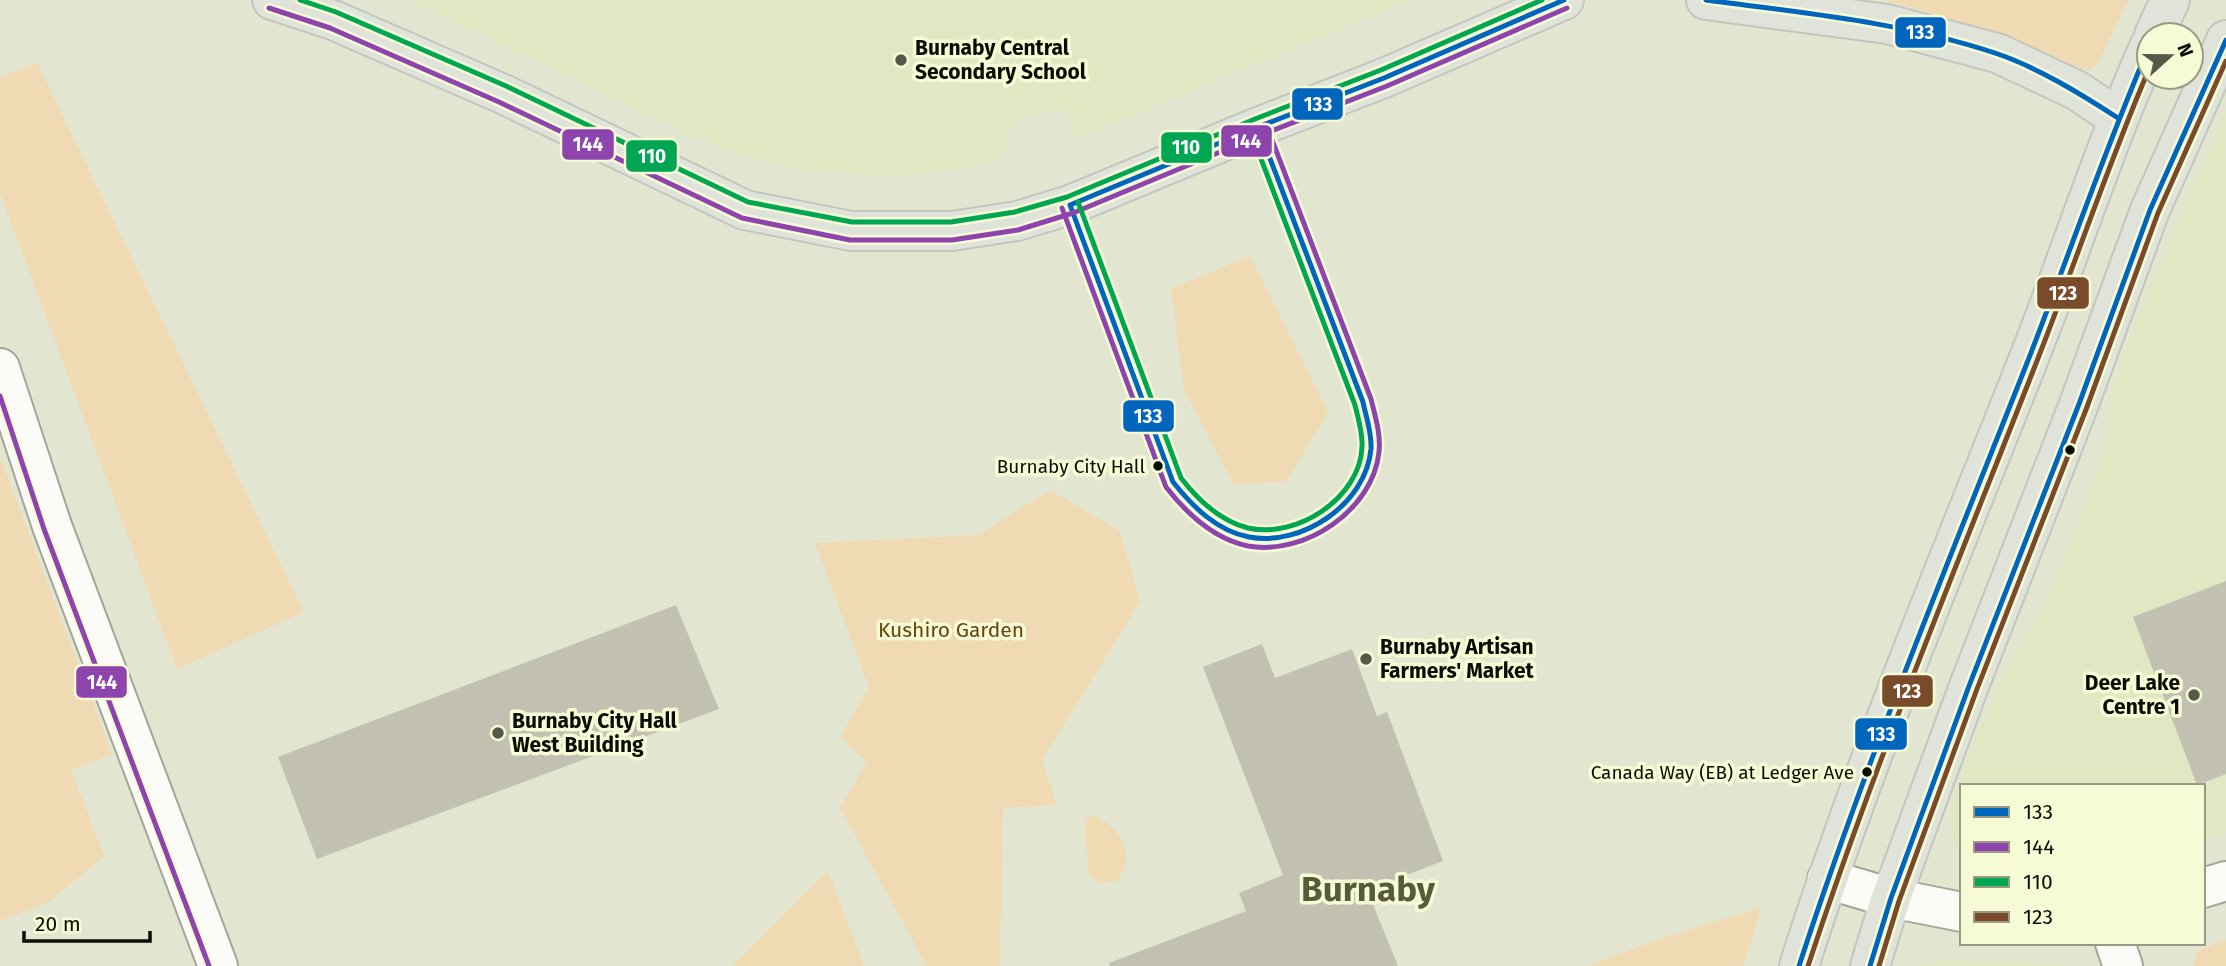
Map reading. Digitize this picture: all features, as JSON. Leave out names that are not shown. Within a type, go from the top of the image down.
[{"type":"main road","points":[[272,0],[333,20],[503,94],[745,209],[852,231],[952,232],[1017,221],[1070,205],[1384,78],[1564,0]]},
{"type":"main road","points":[[1706,0],[1887,24],[1997,53],[2076,90],[2118,118]]},
{"type":"main road","points":[[2160,21],[2170,0]]},
{"type":"main road","points":[[1870,966],[1891,898],[1978,663],[2079,404],[2150,210],[2226,40]]},
{"type":"main road","points":[[1799,966],[1826,879],[1902,672],[2028,360],[2135,79]]},
{"type":"street","points":[[0,368],[52,526],[218,966]]},
{"type":"street","points":[[1826,879],[1891,898],[1960,912]]},
{"type":"street","points":[[2205,887],[2226,881]]},
{"type":"street","points":[[2116,945],[2123,966]]},
{"type":"shaded area","name":"Burnaby Central Secondary School","points":[[408,0],[1410,0],[1086,135],[1074,137],[1066,108],[1012,121],[1007,149],[997,160],[984,166],[893,176],[802,170],[736,154],[686,133]]},
{"type":"shaded area","points":[[2226,109],[2226,833],[2205,840],[2205,784],[1960,784],[1960,850],[1955,842],[1949,817],[1950,801],[2000,681],[2049,595],[2070,544],[2107,443],[2115,377]]},
{"type":"shaded area","points":[[1946,961],[2058,964],[2069,966],[1913,966]]},
{"type":"green space","points":[[1882,0],[2128,0],[2097,65],[2087,71],[1986,31]]},
{"type":"green space","points":[[37,63],[304,612],[177,669],[0,193],[0,77]]},
{"type":"green space","points":[[1250,256],[1328,412],[1287,481],[1234,485],[1184,390],[1171,289]]},
{"type":"green space","points":[[0,457],[112,754],[71,770],[104,856],[49,902],[0,921]]},
{"type":"green space","name":"Kushiro Garden","points":[[1050,490],[1120,531],[1140,602],[1042,760],[1057,805],[1003,808],[1000,966],[927,966],[840,808],[867,762],[840,737],[869,687],[815,543],[978,535]]},
{"type":"green space","points":[[1093,815],[1111,827],[1123,843],[1126,861],[1117,881],[1097,883],[1089,874],[1085,830],[1087,818]]},
{"type":"green space","points":[[828,871],[864,966],[732,966]]},
{"type":"green space","points":[[1762,907],[1743,966],[1588,966],[1654,941]]},
{"type":"green space","points":[[2226,940],[2226,966],[2193,966],[2197,951]]},
{"type":"building","name":"Deer Lake Centre 1","points":[[2226,581],[2226,774],[2197,784],[2133,617]]},
{"type":"building","name":"Burnaby City Hall West Building","points":[[676,605],[719,709],[317,859],[278,757]]},
{"type":"building","points":[[1262,644],[1275,678],[1352,649],[1377,716],[1387,712],[1443,861],[1367,890],[1398,966],[1110,966],[1109,963],[1246,911],[1239,893],[1283,875],[1203,667]]},
{"type":"transit line","name":"110","points":[[300,0],[336,12],[506,86],[748,202],[852,222],[951,222],[1015,212],[1067,197],[1381,70],[1542,0]]},
{"type":"transit line","name":"133","points":[[1070,205],[1384,78],[1564,0]]},
{"type":"transit line","name":"133","points":[[1706,0],[1852,20],[1960,42],[2043,73],[2118,118]]},
{"type":"transit line","name":"144","points":[[269,8],[330,28],[499,102],[742,218],[850,240],[952,240],[1018,230],[1073,213],[1387,86],[1567,8]]},
{"type":"transit line","name":"133","points":[[1870,966],[1891,898],[1969,686],[2079,404],[2150,210],[2226,40]]},
{"type":"transit line","name":"123","points":[[1879,966],[1899,901],[1977,689],[2087,407],[2158,213],[2226,61]]},
{"type":"transit line","name":"133","points":[[1799,966],[1880,738],[2135,81]]},
{"type":"transit line","name":"123","points":[[1808,966],[1889,739],[2140,91]]},
{"type":"transit line","name":"144","points":[[1062,208],[1166,487],[1202,524],[1236,543],[1270,547],[1292,544],[1313,536],[1350,510],[1364,493],[1374,473],[1379,452],[1378,432],[1371,399],[1266,124]]},
{"type":"transit line","name":"133","points":[[1070,205],[1173,482],[1206,517],[1237,534],[1269,538],[1310,528],[1344,504],[1357,487],[1366,469],[1371,437],[1363,402],[1258,127]]},
{"type":"transit line","name":"110","points":[[1078,202],[1181,478],[1210,509],[1238,525],[1267,530],[1305,521],[1323,511],[1350,483],[1359,466],[1361,431],[1355,405],[1250,130]]},
{"type":"transit line","name":"144","points":[[0,396],[44,529],[209,966]]},
{"type":"place","name":"Burnaby Central Secondary School","points":[[901,60]]},
{"type":"place","name":"Burnaby City Hall","points":[[1158,466]]},
{"type":"place","name":"Burnaby Artisan Farmers' Market","points":[[1366,659]]},
{"type":"place","name":"Deer Lake Centre 1","points":[[2194,695]]},
{"type":"place","name":"Burnaby City Hall West Building","points":[[498,733]]},
{"type":"place","name":"Canada Way (EB) at Ledger Ave","points":[[1867,772]]},
{"type":"district","name":"Burnaby","points":[[1368,889]]}]
